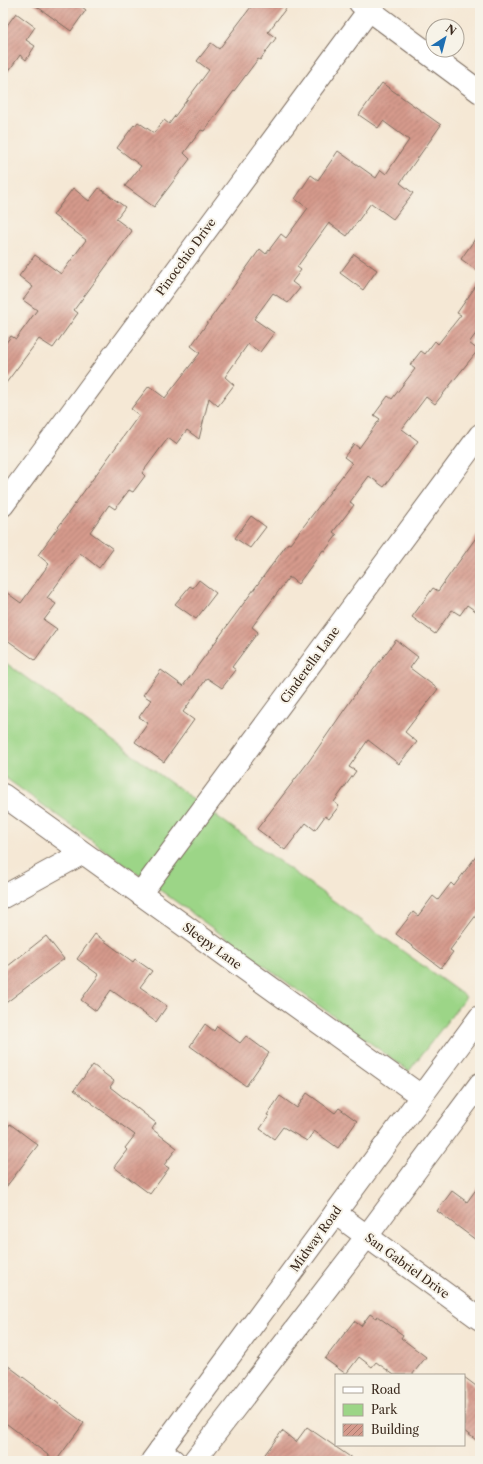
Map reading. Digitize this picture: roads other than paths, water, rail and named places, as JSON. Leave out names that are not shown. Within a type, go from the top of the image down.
[{"type":"street","points":[[365,6],[480,92]]},
{"type":"street","name":"Pinocchio Drive","points":[[3,505],[365,6]]},
{"type":"street","name":"Cinderella Lane","points":[[140,894],[480,436]]},
{"type":"street","name":"Sleepy Lane","points":[[3,795],[420,1096]]},
{"type":"street","points":[[3,896],[83,853]]},
{"type":"street","name":"Midway Road","points":[[162,1458],[335,1213],[420,1096],[480,1017]]},
{"type":"street","points":[[194,1461],[367,1236],[480,1084]]},
{"type":"street","name":"San Gabriel Drive","points":[[335,1213],[480,1319]]}]
